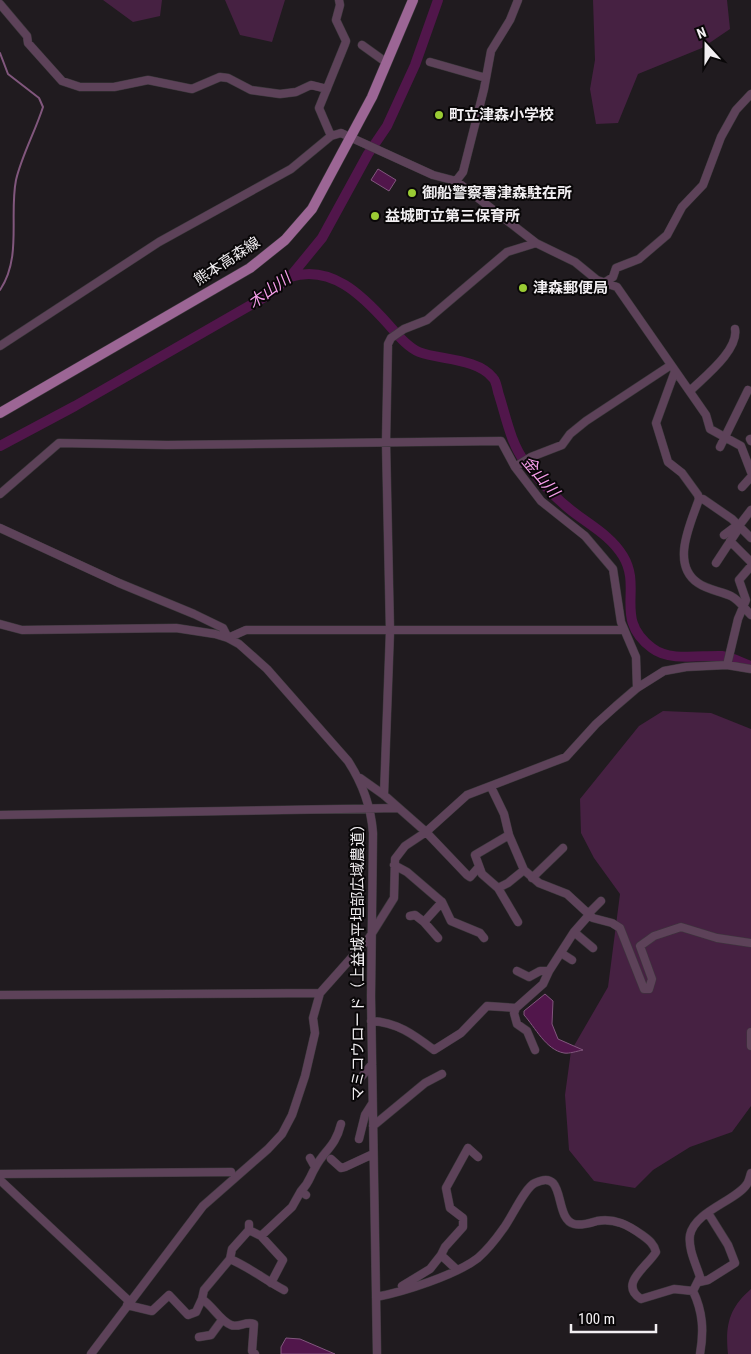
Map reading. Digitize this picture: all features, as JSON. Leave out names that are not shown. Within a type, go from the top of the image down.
[{"type":"main road","name":"熊本高森線","points":[[0,413],[250,268],[285,240],[312,209],[353,140],[413,0]]},
{"type":"street","points":[[331,136],[319,108],[346,41],[336,20],[340,4],[339,0]]},
{"type":"street","points":[[456,181],[463,172],[491,50],[510,20],[518,0]]},
{"type":"street","points":[[0,4],[27,36],[28,42],[55,75],[62,82],[71,85],[114,87],[148,80],[192,89],[220,77],[228,78],[251,90],[280,94],[296,92],[311,85],[327,88]]},
{"type":"street","points":[[362,45],[387,63]]},
{"type":"street","points":[[430,62],[486,78]]},
{"type":"street","points":[[604,283],[613,277],[616,268],[639,258],[667,236],[682,207],[703,185],[725,130],[736,110],[751,94]]},
{"type":"street","points":[[0,346],[166,238],[291,169],[331,136],[341,134],[446,180],[456,181],[536,243],[575,262],[604,283],[616,286],[622,290],[673,368],[706,414],[710,429],[741,446],[751,472]]},
{"type":"street","points":[[384,795],[390,630],[386,442],[388,344],[391,338],[404,329],[427,320],[507,252],[536,243]]},
{"type":"street","points":[[690,391],[715,367],[733,344],[736,337],[735,329]]},
{"type":"street","points":[[517,466],[531,457],[562,445],[570,434],[586,421],[673,368]]},
{"type":"street","points":[[673,368],[656,423],[668,462],[684,475],[699,499],[703,499],[751,538]]},
{"type":"street","points":[[720,447],[748,390]]},
{"type":"street","points":[[0,494],[59,443],[167,445],[501,441],[541,501],[585,536],[613,569],[624,630],[636,658],[637,688]]},
{"type":"street","points":[[742,487],[751,477]]},
{"type":"street","points":[[699,499],[683,555],[693,579],[698,583],[730,596],[751,615]]},
{"type":"street","points":[[716,563],[751,510]]},
{"type":"street","points":[[724,535],[738,527]]},
{"type":"street","points":[[0,528],[119,583],[194,614],[222,628],[228,638],[246,630],[624,630]]},
{"type":"street","points":[[730,541],[751,562]]},
{"type":"street","points":[[727,665],[732,642],[746,600],[739,580],[751,566]]},
{"type":"street","name":"マミコウロード（上益城平坦部広域農道）","points":[[0,624],[22,630],[176,628],[209,632],[228,638],[239,644],[266,669],[348,761],[359,777],[371,810],[373,928],[371,1021],[376,1354]]},
{"type":"street","points":[[91,1354],[203,1206],[282,1134],[292,1115],[305,1076],[315,1033],[313,1018],[320,992],[369,938],[373,928],[394,898],[395,859],[405,846],[426,832],[434,822],[467,795],[566,757],[596,724],[637,688],[669,669],[727,665],[751,669]]},
{"type":"street","points":[[359,777],[384,795],[426,832],[467,876],[470,877],[478,868]]},
{"type":"street","points":[[491,787],[504,814],[509,835],[524,870],[540,883],[567,894],[588,914],[620,928],[644,989],[649,989],[652,979],[640,946],[654,936],[681,927],[717,938],[751,943]]},
{"type":"street","points":[[0,815],[371,810],[398,808]]},
{"type":"street","points":[[509,835],[475,856],[478,868],[498,888],[518,922]]},
{"type":"street","points":[[532,878],[563,848]]},
{"type":"street","points":[[394,865],[407,872],[442,902],[451,921],[480,933],[484,938]]},
{"type":"street","points":[[498,888],[524,870]]},
{"type":"street","points":[[535,1050],[527,1031],[520,1028],[515,1019],[516,1008],[543,984],[549,971],[574,932],[588,914],[602,901]]},
{"type":"street","points":[[424,922],[442,902]]},
{"type":"street","points":[[410,916],[415,915],[424,922],[438,938]]},
{"type":"street","points":[[574,932],[593,948]]},
{"type":"street","points":[[560,953],[572,960]]},
{"type":"street","points":[[517,971],[528,976],[540,971],[549,971]]},
{"type":"street","points":[[0,995],[320,992]]},
{"type":"street","points":[[371,1021],[389,1022],[414,1035],[434,1050],[461,1033],[487,1006],[516,1008]]},
{"type":"street","points":[[751,1032],[751,1046]]},
{"type":"street","points":[[358,1082],[372,1064]]},
{"type":"street","points":[[373,1126],[425,1083],[442,1074]]},
{"type":"street","points":[[359,1139],[364,1115],[372,1104]]},
{"type":"street","points":[[261,1236],[292,1208],[304,1193],[311,1181],[315,1167],[338,1138],[341,1124]]},
{"type":"street","points":[[402,1286],[430,1270],[445,1247],[463,1227],[463,1218],[450,1208],[446,1188],[468,1148],[478,1157]]},
{"type":"street","points":[[331,1159],[341,1168],[345,1168],[373,1154]]},
{"type":"street","points":[[310,1158],[315,1167]]},
{"type":"street","points":[[0,1174],[231,1172]]},
{"type":"street","points":[[699,1282],[690,1246],[690,1236],[693,1228],[708,1213],[749,1185],[751,1172]]},
{"type":"street","points":[[0,1180],[129,1303],[152,1311],[168,1292],[188,1315],[196,1312],[204,1290],[230,1259],[232,1249],[249,1227],[261,1236],[283,1260],[271,1283]]},
{"type":"street","points":[[376,1297],[404,1292],[478,1258],[503,1229],[531,1184],[547,1181],[558,1188],[562,1213],[566,1219],[575,1224],[603,1220],[619,1222],[628,1225],[652,1243],[656,1252],[632,1281],[631,1288],[635,1295],[641,1299],[674,1289],[693,1291]]},
{"type":"street","points":[[693,1291],[699,1282],[708,1280],[735,1263],[728,1245],[708,1213]]},
{"type":"street","points":[[441,1255],[456,1269]]},
{"type":"street","points":[[230,1259],[243,1264],[284,1290]]},
{"type":"street","points":[[693,1291],[700,1306],[703,1320],[700,1354]]},
{"type":"street","points":[[202,1298],[213,1306],[222,1320],[232,1326],[254,1324],[252,1351],[255,1354]]},
{"type":"street","points":[[198,1338],[205,1338],[211,1335],[222,1320]]},
{"type":"shaded area","points":[[103,0],[162,0],[160,16],[133,22]]},
{"type":"shaded area","points":[[225,0],[285,0],[272,42],[240,35]]},
{"type":"shaded area","points":[[593,0],[727,0],[730,29],[702,48],[638,74],[618,123],[596,124],[590,89],[595,60]]},
{"type":"shaded area","points":[[378,169],[396,180],[389,191],[371,180]]},
{"type":"shaded area","points":[[663,711],[711,713],[751,729],[751,1106],[732,1132],[690,1147],[653,1170],[635,1188],[594,1181],[569,1150],[565,1095],[571,1051],[608,987],[620,894],[594,858],[581,833],[580,799],[639,726]]},
{"type":"shaded area","points":[[545,994],[553,1001],[552,1024],[558,1039],[583,1050],[571,1053],[558,1051],[546,1043],[524,1015],[524,1011]]},
{"type":"shaded area","points":[[751,1289],[751,1354],[728,1354],[727,1334],[730,1318],[738,1303]]},
{"type":"shaded area","points":[[286,1338],[300,1339],[335,1354],[281,1354],[281,1347]]},
{"type":"waterway","name":"木山川","points":[[0,446],[75,406],[263,298],[290,277],[322,238],[368,154],[387,126],[415,65],[438,0]]},
{"type":"waterway","points":[[0,53],[8,74],[39,98],[43,107],[16,180],[11,264],[7,278],[0,290]]},
{"type":"waterway","name":"金山川","points":[[290,277],[305,274],[319,275],[345,285],[378,313],[410,347],[427,355],[458,360],[486,371],[495,382],[512,439],[525,462],[559,500],[600,531],[623,556],[630,580],[631,615],[640,637],[652,648],[668,655],[686,657],[722,656],[751,666]]},
{"type":"place","name":"町立津森小学校","points":[[439,115]]},
{"type":"place","name":"御船警察署津森駐在所","points":[[412,193]]},
{"type":"place","name":"益城町立第三保育所","points":[[375,216]]},
{"type":"place","name":"津森郵便局","points":[[523,288]]}]
